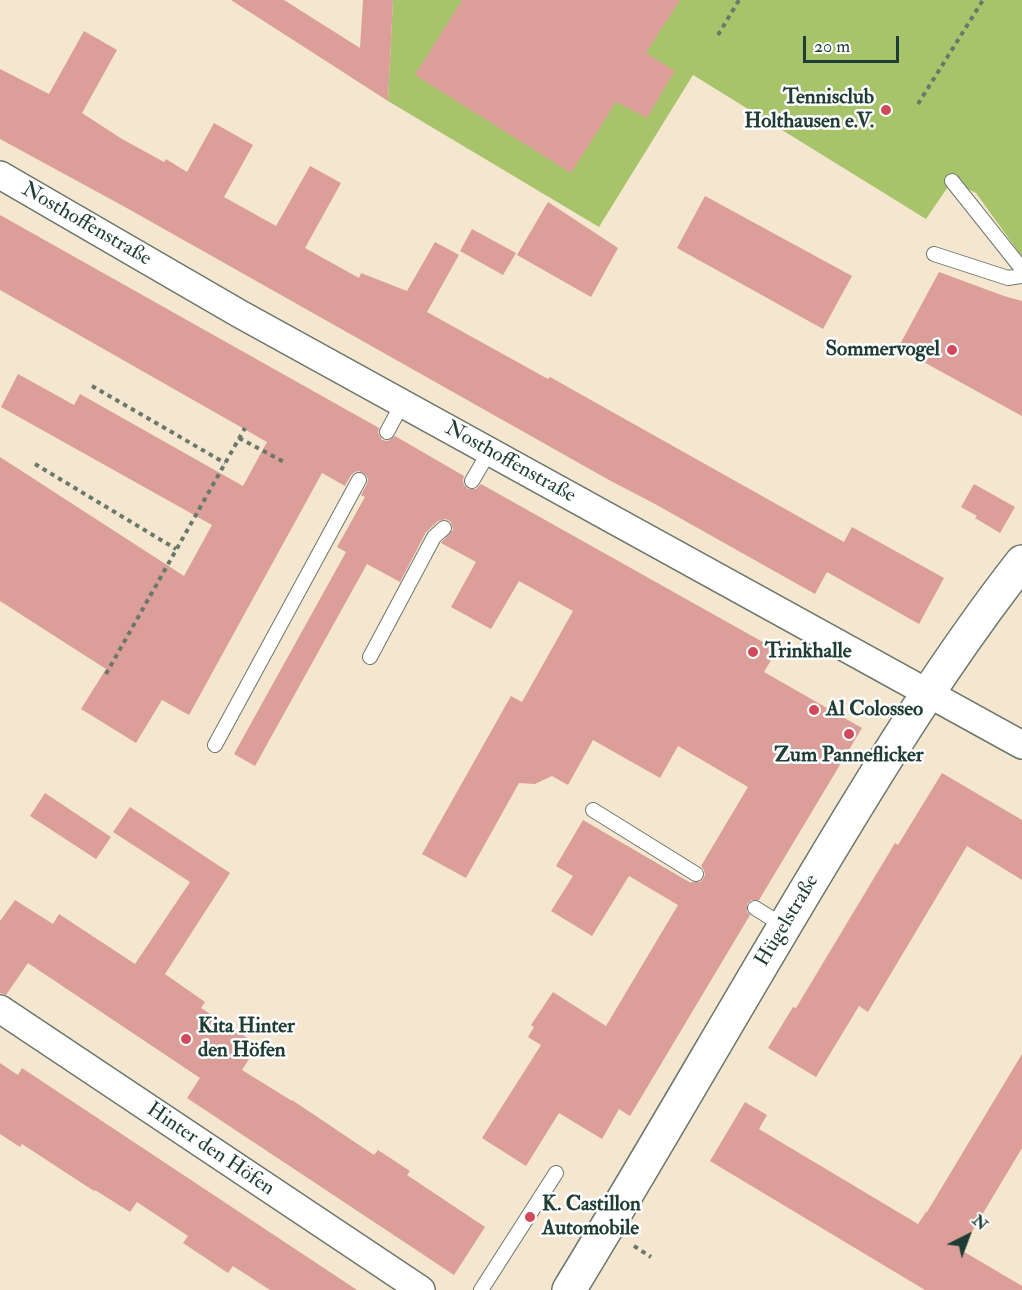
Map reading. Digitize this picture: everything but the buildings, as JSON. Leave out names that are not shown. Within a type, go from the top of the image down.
[{"type":"street","name":"Nosthoffenstraße","points":[[0,176],[240,314],[1022,745]]},
{"type":"street","name":"Hügelstraße","points":[[569,1290],[784,926],[895,744],[992,600],[1022,562]]},
{"type":"street","name":"Hinter den Höfen","points":[[0,1009],[421,1290]]},
{"type":"lane","points":[[952,181],[1022,269]]},
{"type":"lane","points":[[934,254],[1008,278],[1022,276]]},
{"type":"lane","points":[[387,432],[402,404]]},
{"type":"lane","points":[[472,481],[489,452]]},
{"type":"lane","points":[[215,745],[359,480]]},
{"type":"lane","points":[[370,657],[434,537],[444,528]]},
{"type":"lane","points":[[593,810],[696,874]]},
{"type":"lane","points":[[755,908],[784,926]]},
{"type":"lane","points":[[481,1290],[556,1173]]},
{"type":"path","points":[[718,35],[739,0]]},
{"type":"path","points":[[918,104],[983,0]]},
{"type":"path","points":[[92,386],[225,463]]},
{"type":"path","points":[[106,674],[245,429]]},
{"type":"path","points":[[239,438],[284,462]]},
{"type":"path","points":[[35,464],[176,549]]},
{"type":"path","points":[[631,1244],[651,1257]]},
{"type":"green space","name":"Tennisclub Holthausen e.V.","points":[[393,0],[1022,0],[1022,257],[976,193],[952,181],[926,219],[693,75],[599,227],[388,101]]},
{"type":"place","name":"Tennisclub Holthausen e.V.","points":[[886,110]]},
{"type":"place","name":"Sommervogel","points":[[952,350]]},
{"type":"place","name":"Trinkhalle","points":[[753,652]]},
{"type":"place","name":"Al Colosseo","points":[[814,710]]},
{"type":"place","name":"Zum Panneflicker","points":[[849,734]]},
{"type":"place","name":"Kita Hinter den Höfen","points":[[186,1039]]},
{"type":"place","name":"K. Castillon Automobile","points":[[530,1217]]}]
